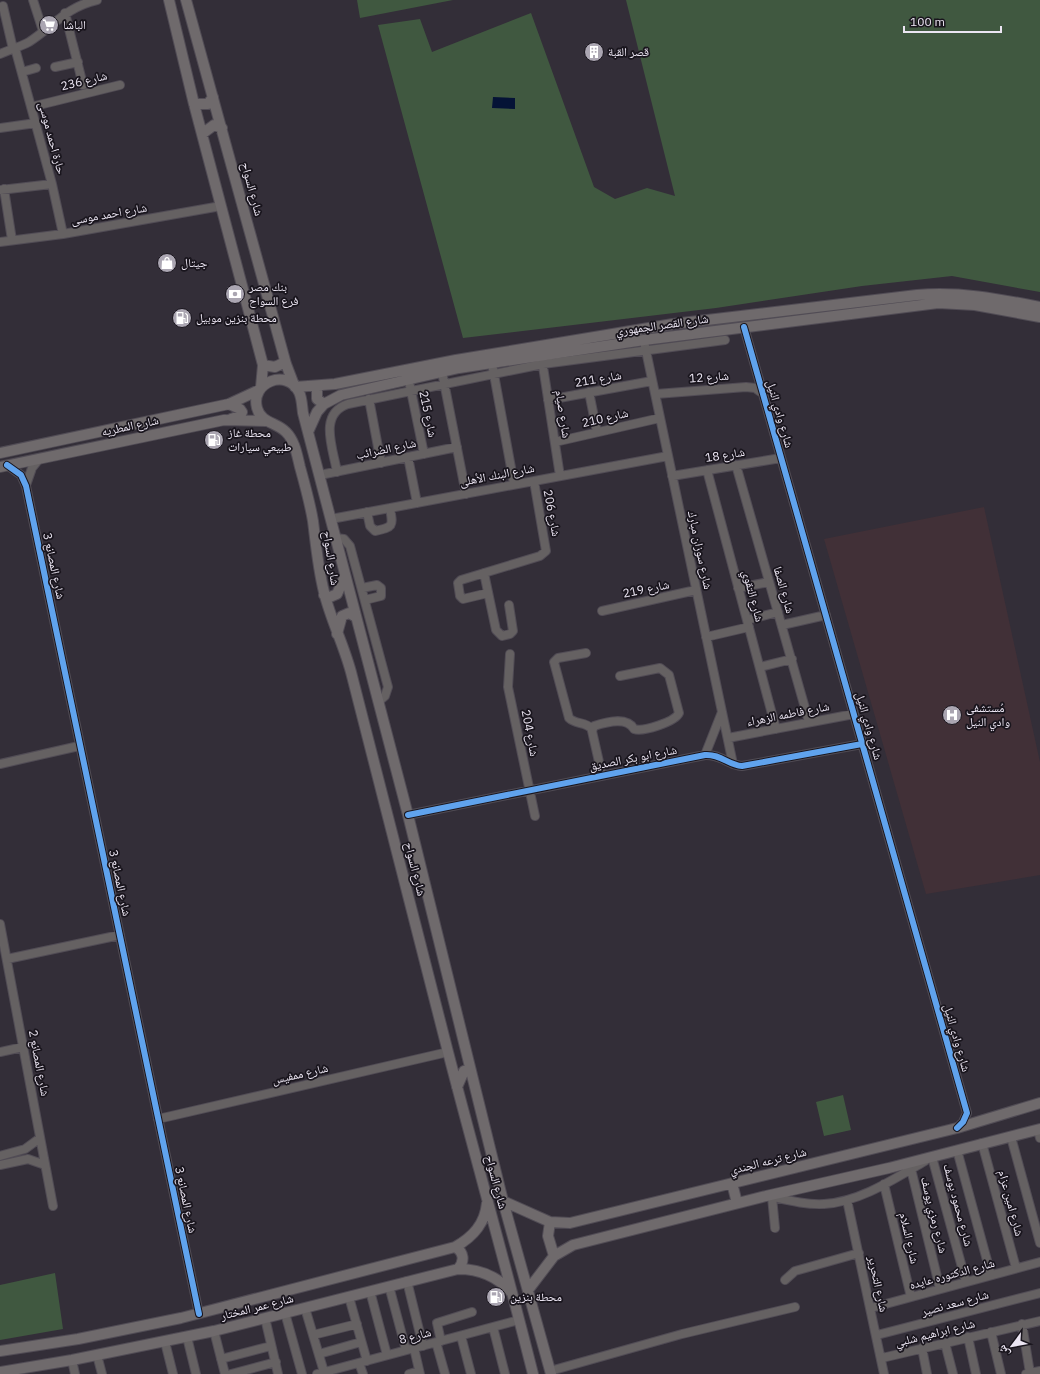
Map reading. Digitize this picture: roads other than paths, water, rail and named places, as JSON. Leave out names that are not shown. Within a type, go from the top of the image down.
[{"type":"main road","name":"شارع السواح","points":[[186,0],[285,362],[302,399],[308,432],[408,815],[503,1201],[550,1372]]},
{"type":"main road","points":[[167,2],[263,365],[260,389],[256,398],[260,415],[266,421]]},
{"type":"main road","points":[[194,104],[208,104],[213,97]]},
{"type":"main road","points":[[202,134],[214,125],[222,128]]},
{"type":"main road","name":"شارع القصر الجمهوري","points":[[295,386],[317,386],[456,360],[674,324],[917,295],[937,293],[976,295],[1040,306]]},
{"type":"main road","name":"شارع القصر الجمهوري","points":[[308,432],[314,417],[324,404],[341,395],[442,372],[492,363],[542,360],[644,340],[938,303],[975,304],[1040,317]]},
{"type":"main road","points":[[263,365],[275,367],[285,362]]},
{"type":"main road","points":[[260,389],[269,382],[278,379],[295,386]]},
{"type":"main road","points":[[317,386],[317,399],[324,404]]},
{"type":"main road","name":"شارع المطريه","points":[[0,453],[230,404],[260,389]]},
{"type":"main road","points":[[229,420],[240,416],[242,412],[240,409],[230,404]]},
{"type":"main road","name":"شارع المطريه","points":[[4,466],[229,420],[266,421]]},
{"type":"main road","name":"شارع السواح","points":[[266,421],[283,429],[292,440],[295,450],[312,519],[316,553],[324,595],[352,672],[457,1087],[488,1199],[533,1374]]},
{"type":"main road","points":[[324,595],[332,596],[337,594],[345,576]]},
{"type":"main road","points":[[337,634],[342,616],[349,613],[356,617]]},
{"type":"main road","points":[[448,1052],[454,1054],[459,1050],[461,1032]]},
{"type":"main road","points":[[457,1087],[463,1072],[469,1070],[472,1074]]},
{"type":"main road","name":"شارع ترعه الجندي","points":[[503,1201],[550,1222],[570,1223],[957,1128],[1040,1103]]},
{"type":"main road","points":[[528,1290],[554,1256],[572,1246],[737,1203],[931,1157],[982,1143],[1039,1132]]},
{"type":"main road","points":[[732,1183],[737,1203]]},
{"type":"main road","name":"شارع عمر المختار","points":[[0,1351],[78,1339],[199,1314],[455,1247],[472,1236],[478,1228],[485,1214],[488,1199]]},
{"type":"main road","points":[[550,1222],[548,1236],[554,1256]]},
{"type":"main road","points":[[455,1247],[460,1251],[463,1257],[462,1264],[458,1269]]},
{"type":"main road","name":"شارع عمر المختار","points":[[0,1372],[33,1370],[72,1360],[214,1331],[458,1269],[473,1270],[488,1274],[501,1283],[512,1294]]},
{"type":"street","points":[[33,0],[43,31]]},
{"type":"street","points":[[0,54],[28,42],[76,3],[97,0]]},
{"type":"street","name":"حارة احمد موسى","points":[[3,6],[36,123],[63,234]]},
{"type":"street","points":[[65,13],[83,85]]},
{"type":"street","points":[[55,67],[78,62]]},
{"type":"street","points":[[22,72],[36,68]]},
{"type":"street","name":"شارع 236","points":[[31,107],[120,85]]},
{"type":"street","points":[[0,128],[36,123]]},
{"type":"street","points":[[12,240],[2,190],[52,184]]},
{"type":"street","name":"شارع احمد موسى","points":[[0,242],[63,234],[221,206]]},
{"type":"street","name":"شارع وادي النيل","points":[[744,327],[966,1113],[963,1122],[957,1128]]},
{"type":"street","name":"شارع سوزان مبارك","points":[[644,340],[733,764]]},
{"type":"street","points":[[337,472],[329,425],[332,415],[338,407],[369,399],[494,374],[542,360],[646,351],[725,340]]},
{"type":"street","name":"شارع صيام","points":[[542,360],[560,476]]},
{"type":"street","points":[[492,363],[514,484]]},
{"type":"street","points":[[442,372],[466,494]]},
{"type":"street","name":"شارع 215","points":[[409,379],[424,454]]},
{"type":"street","name":"شارع 211","points":[[548,400],[652,381]]},
{"type":"street","name":"شارع 12","points":[[656,394],[746,387],[755,388],[762,393]]},
{"type":"street","points":[[589,392],[597,432]]},
{"type":"street","points":[[369,399],[381,463]]},
{"type":"street","name":"شارع 210","points":[[555,442],[660,418]]},
{"type":"street","name":"شارع الضرائب","points":[[320,475],[456,447]]},
{"type":"street","name":"شارع البنك الأهلى","points":[[331,519],[668,456]]},
{"type":"street","points":[[408,457],[417,503]]},
{"type":"street","points":[[26,486],[29,474],[40,458]]},
{"type":"street","name":"شارع 18","points":[[672,476],[781,458]]},
{"type":"street","name":"شارع الصفا","points":[[736,465],[809,722]]},
{"type":"street","name":"شارع المصانع 3","points":[[4,466],[21,475],[26,486],[199,1314]]},
{"type":"street","name":"شارع التقوي","points":[[707,470],[776,728]]},
{"type":"street","name":"شارع 206","points":[[484,573],[540,556],[547,549],[534,482]]},
{"type":"street","points":[[366,512],[370,526],[375,531],[388,528],[391,525],[392,521],[390,508]]},
{"type":"street","points":[[336,538],[344,539],[350,546],[388,687],[385,696],[378,702]]},
{"type":"street","points":[[488,593],[463,599],[460,596],[458,586],[461,580],[484,573],[496,630],[502,636],[510,634],[513,631],[509,605]]},
{"type":"street","points":[[738,588],[770,582]]},
{"type":"street","points":[[362,588],[377,585],[381,588],[381,596],[365,600]]},
{"type":"street","name":"شارع 219","points":[[602,611],[696,590]]},
{"type":"street","points":[[706,637],[748,624],[778,612]]},
{"type":"street","points":[[782,625],[826,615]]},
{"type":"street","points":[[586,653],[558,658],[554,662],[569,718],[574,722],[587,724],[592,729],[602,775]]},
{"type":"street","name":"شارع 204","points":[[510,654],[508,687],[535,816]]},
{"type":"street","points":[[760,667],[792,659]]},
{"type":"street","points":[[592,729],[596,725],[624,721],[630,723],[634,729],[641,730],[673,720],[678,716],[679,710],[669,675],[664,669],[660,668],[620,676]]},
{"type":"street","points":[[705,755],[722,711]]},
{"type":"street","name":"شارع فاطمه الزهراء","points":[[728,738],[854,714]]},
{"type":"street","name":"شارع ابو بكر الصديق","points":[[408,815],[705,755],[719,756],[733,764],[742,766],[862,744]]},
{"type":"street","points":[[0,764],[80,746]]},
{"type":"street","name":"شارع المصانع 2","points":[[0,924],[53,1206]]},
{"type":"street","points":[[7,959],[120,935]]},
{"type":"street","points":[[0,1052],[23,1046]]},
{"type":"street","name":"شارع ممفيس","points":[[158,1119],[448,1052]]},
{"type":"street","points":[[1011,1137],[1040,1243]]},
{"type":"street","points":[[0,1156],[26,1149],[40,1138]]},
{"type":"street","name":"شارع امين عزام","points":[[982,1143],[1016,1268]]},
{"type":"street","points":[[957,1150],[991,1275]]},
{"type":"street","points":[[775,1228],[769,1196],[809,1204],[825,1204],[847,1200],[884,1184],[931,1157]]},
{"type":"street","name":"شارع محمود يوسف","points":[[931,1157],[966,1282]]},
{"type":"street","points":[[0,1165],[28,1159],[45,1165]]},
{"type":"street","name":"شارع رمزي يوسف","points":[[911,1169],[940,1289]]},
{"type":"street","name":"شارع السلام","points":[[884,1184],[911,1297]]},
{"type":"street","name":"شارع التحرير","points":[[847,1200],[882,1358],[884,1374]]},
{"type":"street","points":[[785,1280],[795,1271],[859,1253]]},
{"type":"street","name":"شارع الدكتوره عايده","points":[[871,1308],[1040,1262]]},
{"type":"street","points":[[407,1281],[423,1346]]},
{"type":"street","points":[[389,1286],[410,1349],[420,1372],[409,1374]]},
{"type":"street","points":[[370,1291],[387,1355]]},
{"type":"street","name":"شارع سعد نصير","points":[[877,1335],[1040,1293]]},
{"type":"street","points":[[349,1297],[361,1342],[363,1374]]},
{"type":"street","points":[[550,1372],[675,1336],[795,1307]]},
{"type":"street","points":[[305,1308],[319,1354],[320,1373]]},
{"type":"street","points":[[445,1374],[437,1323],[472,1312]]},
{"type":"street","points":[[285,1313],[302,1374]]},
{"type":"street","points":[[265,1318],[278,1374]]},
{"type":"street","name":"شارع 8","points":[[320,1373],[519,1320]]},
{"type":"street","name":"شارع ابراهيم شلبي","points":[[882,1358],[1040,1320]]},
{"type":"street","points":[[313,1335],[356,1324]]},
{"type":"street","points":[[1022,1324],[1028,1374],[1040,1371]]},
{"type":"street","points":[[493,1327],[505,1374]]},
{"type":"street","points":[[214,1331],[225,1374]]},
{"type":"street","points":[[992,1332],[1001,1374]]},
{"type":"street","points":[[461,1336],[471,1374]]},
{"type":"street","points":[[187,1337],[196,1374]]},
{"type":"street","points":[[968,1337],[976,1374]]},
{"type":"street","points":[[165,1342],[173,1374]]},
{"type":"street","points":[[319,1354],[361,1342]]},
{"type":"street","points":[[945,1343],[953,1374]]},
{"type":"street","points":[[221,1359],[271,1346]]},
{"type":"street","points":[[922,1348],[927,1374]]},
{"type":"street","points":[[97,1355],[102,1374]]},
{"type":"street","points":[[72,1360],[75,1374]]},
{"type":"street","points":[[232,1374],[276,1362]]},
{"type":"water","points":[[493,97],[515,98],[515,109],[492,108]]},
{"type":"place","name":"الباشا","points":[[49,25]]},
{"type":"place","name":"قصر القبة","points":[[594,52]]},
{"type":"place","name":"جيتال","points":[[167,263]]},
{"type":"place","name":"بنك مصر فرع السواح","points":[[235,294]]},
{"type":"place","name":"محطة بنزين موبيل","points":[[182,318]]},
{"type":"place","name":"محطة غاز طبيعي سيارات","points":[[214,440]]},
{"type":"place","name":"مُستشفى وادي النيل","points":[[952,715]]},
{"type":"place","name":"محطة بنزين","points":[[496,1297]]}]
